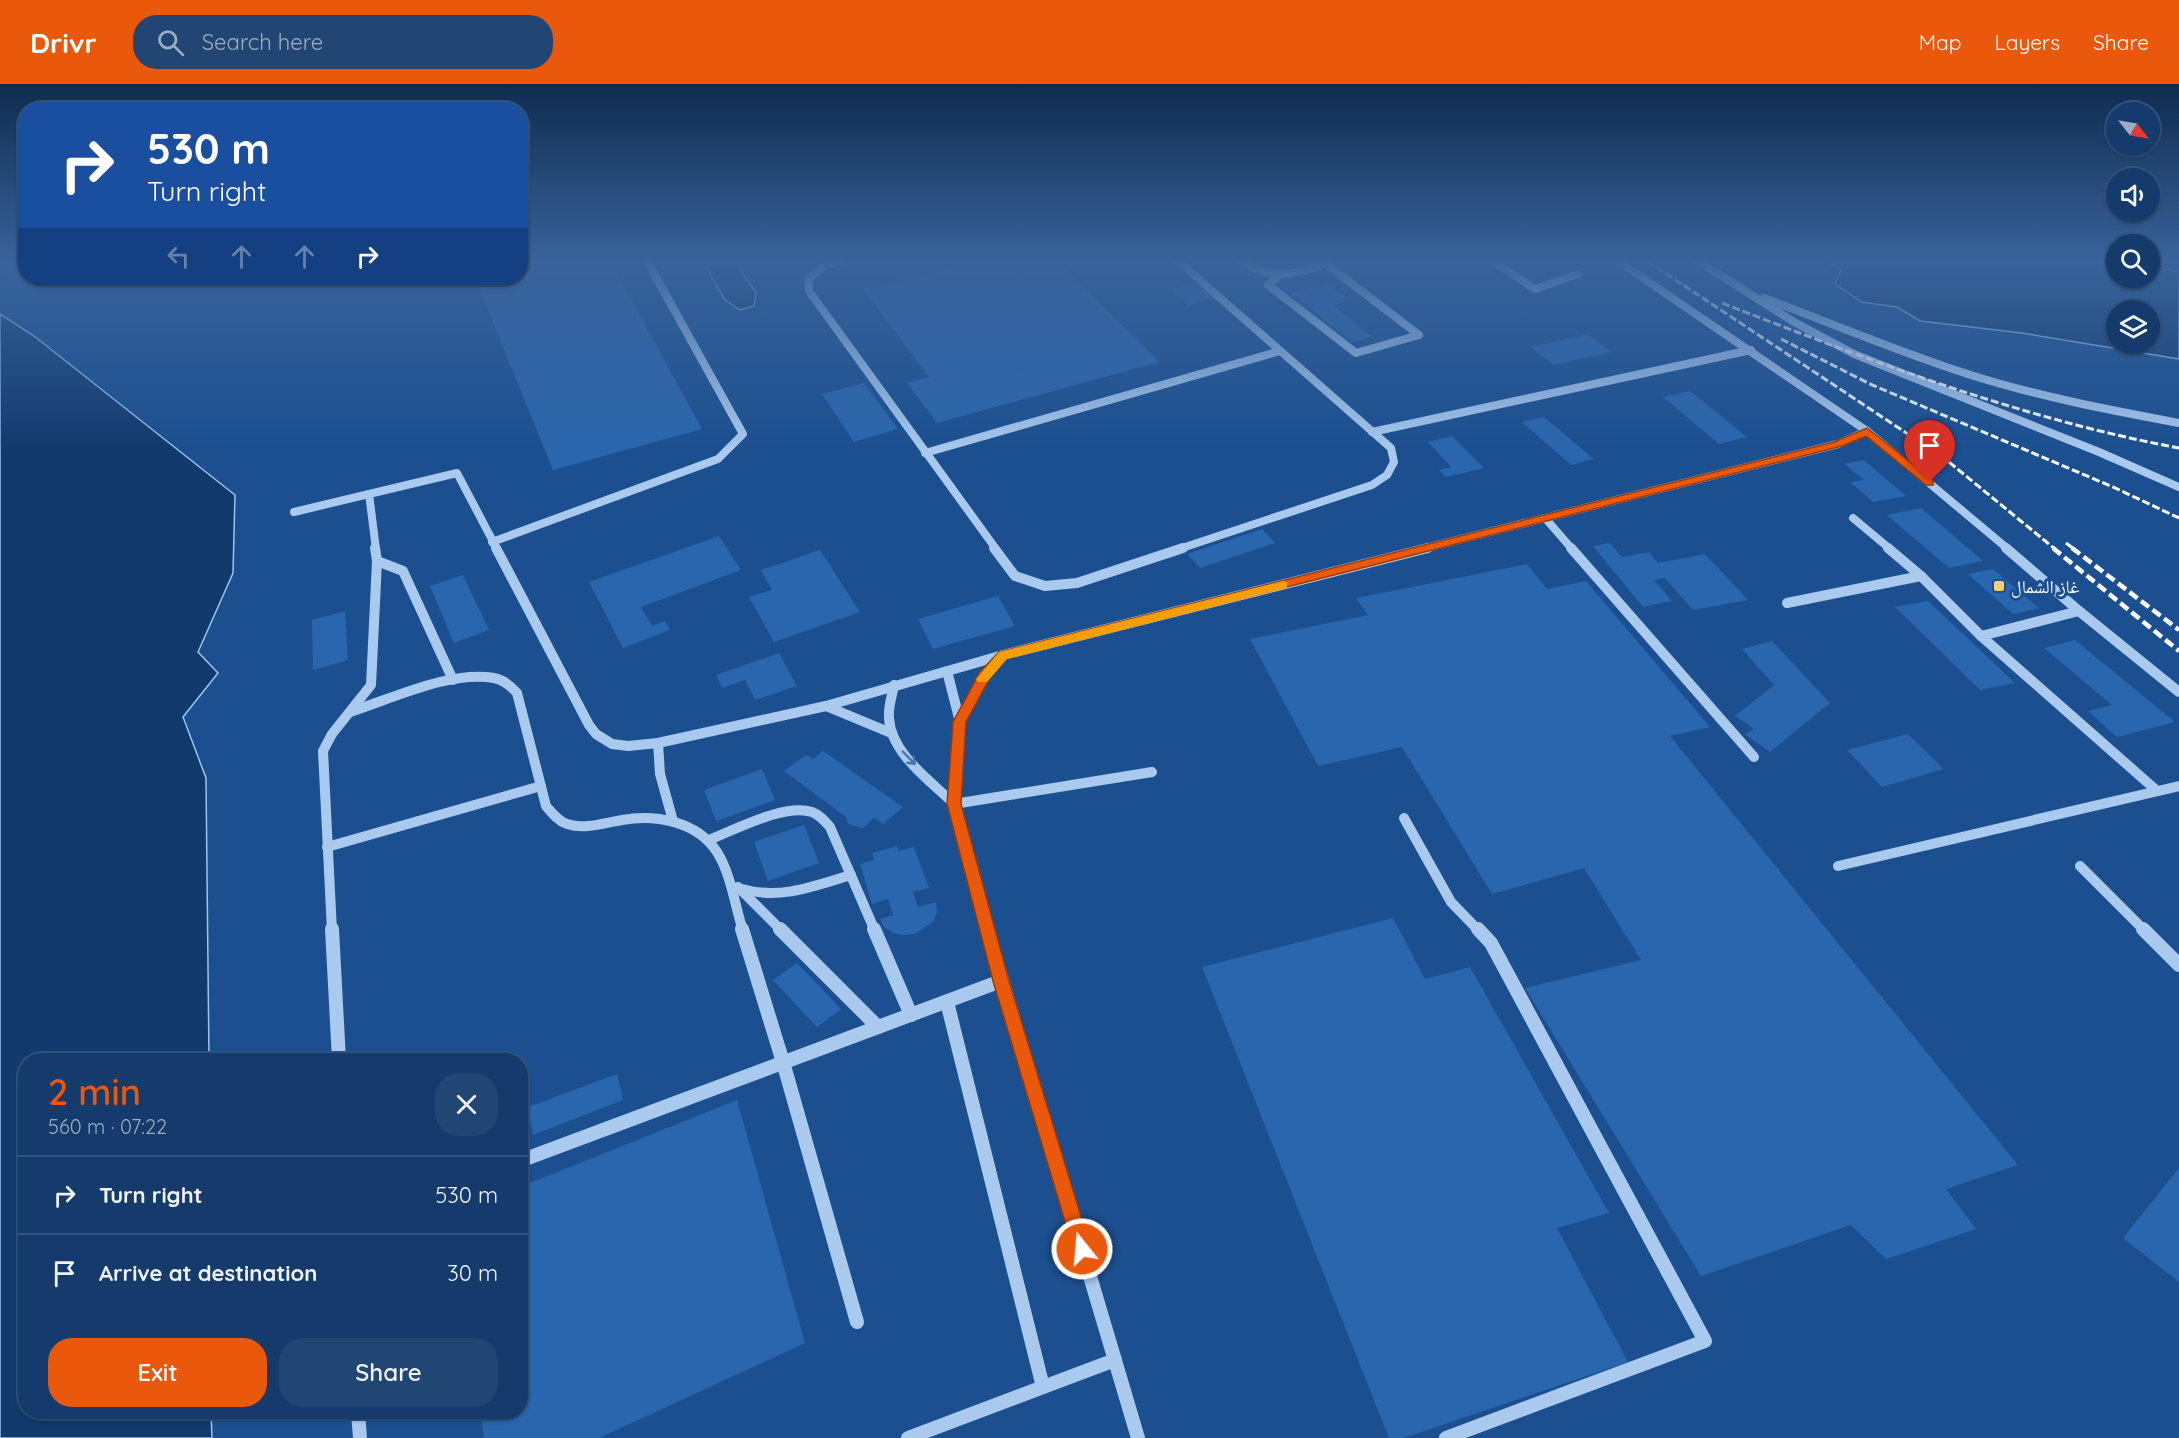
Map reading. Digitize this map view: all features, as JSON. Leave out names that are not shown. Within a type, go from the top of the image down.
[{"type":"street","points":[[492,542],[718,459],[743,434],[681,324]]},
{"type":"street","points":[[833,324],[1015,576],[1045,586],[1077,583],[1372,485],[1387,476],[1394,462],[1391,448],[1250,324]]},
{"type":"street","points":[[1319,324],[1356,353],[1419,335],[1405,324]]},
{"type":"street","points":[[1712,324],[1867,431],[1961,508],[2079,611],[2179,692]]},
{"type":"street","points":[[1797,324],[1854,354],[2084,445],[2179,487]]},
{"type":"street","points":[[1831,324],[1975,377],[2034,393],[2179,423]]},
{"type":"street","points":[[1372,432],[1751,350]]},
{"type":"street","points":[[925,453],[1280,351]]},
{"type":"street","points":[[294,512],[457,473],[567,685],[599,739],[613,745],[634,747],[826,706],[1003,655],[1838,444],[1867,431]]},
{"type":"street","points":[[339,1053],[323,751],[332,734],[371,685],[377,561],[369,494]]},
{"type":"street","points":[[1853,518],[1921,576],[1981,636],[2156,790]]},
{"type":"street","points":[[1546,519],[1754,757]]},
{"type":"street","points":[[377,561],[403,571],[453,680]]},
{"type":"street","points":[[1787,603],[1921,576]]},
{"type":"street","points":[[1981,636],[2079,611]]},
{"type":"street","points":[[960,722],[985,675],[1003,655]]},
{"type":"street","points":[[947,671],[960,722],[954,804],[1001,981],[1138,1438]]},
{"type":"street","points":[[350,712],[453,680],[475,676],[494,677],[508,684],[517,693],[546,806],[554,816],[566,824],[584,825],[650,817],[673,821],[709,840],[719,853],[723,866],[783,1062],[857,1322]]},
{"type":"street","points":[[894,685],[889,719],[891,733],[899,748],[954,804]]},
{"type":"street","points":[[826,706],[891,733]]},
{"type":"street","points":[[658,743],[660,774],[673,821]]},
{"type":"street","points":[[954,804],[1152,772]]},
{"type":"street","points":[[327,847],[541,786]]},
{"type":"street","points":[[1838,866],[2179,786]]},
{"type":"street","points":[[709,840],[790,811],[808,811],[822,816],[830,827],[910,1015]]},
{"type":"street","points":[[1404,818],[1451,902],[1491,943],[1705,1341],[1446,1438]]},
{"type":"street","points":[[723,866],[738,887],[878,1027]]},
{"type":"street","points":[[2080,866],[2179,965]]},
{"type":"street","points":[[738,887],[752,893],[775,894],[851,875]]},
{"type":"street","points":[[528,1158],[1001,981]]},
{"type":"street","points":[[946,1002],[1043,1387]]},
{"type":"street","points":[[908,1438],[1115,1360]]},
{"type":"street","points":[[359,1419],[360,1438]]},
{"type":"water","points":[[0,324],[16,324],[34,336],[235,495],[233,573],[198,652],[218,673],[183,717],[206,778],[209,1053],[18,1053],[18,1419],[211,1419],[212,1438],[0,1438]]},
{"type":"water","points":[[1947,324],[2106,324],[2106,347],[2022,333]]},
{"type":"water","points":[[2160,324],[2179,324],[2179,359],[2149,354],[2160,354]]},
{"type":"building","points":[[494,324],[645,324],[702,429],[553,470]]},
{"type":"building","points":[[889,324],[1121,324],[1159,362],[937,423],[907,383],[929,377]]},
{"type":"building","points":[[1329,324],[1356,324],[1372,337],[1352,342]]},
{"type":"building","points":[[1588,334],[1611,352],[1553,365],[1531,347]]},
{"type":"building","points":[[864,383],[898,429],[854,442],[822,394]]},
{"type":"building","points":[[1690,391],[1747,437],[1719,444],[1663,397]]},
{"type":"building","points":[[1544,417],[1594,459],[1571,465],[1522,422]]},
{"type":"building","points":[[1452,436],[1484,468],[1446,477],[1439,470],[1451,467],[1428,442]]},
{"type":"building","points":[[1864,460],[1906,496],[1873,502],[1850,482],[1864,480],[1845,464]]},
{"type":"building","points":[[1921,508],[1983,561],[1949,568],[1887,515]]},
{"type":"building","points":[[1262,529],[1275,543],[1200,568],[1187,554]]},
{"type":"building","points":[[719,536],[741,570],[641,607],[652,626],[665,621],[670,630],[623,648],[589,582]]},
{"type":"building","points":[[1610,543],[1622,557],[1649,552],[1658,563],[1705,554],[1748,600],[1693,610],[1665,578],[1654,580],[1672,601],[1643,607],[1593,546]]},
{"type":"building","points":[[820,550],[860,612],[774,642],[749,597],[772,590],[761,570]]},
{"type":"building","points":[[1527,564],[1547,589],[1586,581],[1710,727],[1670,736],[2018,1165],[1946,1189],[1976,1229],[1886,1259],[1851,1225],[1701,1276],[1525,988],[1641,960],[1584,868],[1492,894],[1402,747],[1318,766],[1250,639],[1368,615],[1356,598]]},
{"type":"building","points":[[1993,569],[2039,608],[2013,614],[1968,574]]},
{"type":"building","points":[[463,575],[489,630],[454,643],[430,586]]},
{"type":"building","points":[[998,596],[1015,626],[933,649],[918,619]]},
{"type":"building","points":[[1928,601],[2015,683],[1980,690],[1895,607]]},
{"type":"building","points":[[345,611],[348,660],[313,670],[312,620]]},
{"type":"building","points":[[2075,640],[2175,722],[2117,737],[2088,711],[2112,705],[2044,648]]},
{"type":"building","points":[[1772,641],[1830,703],[1770,752],[1745,734],[1754,729],[1735,716],[1774,685],[1742,649]]},
{"type":"building","points":[[779,653],[797,686],[755,700],[745,680],[722,688],[716,675]]},
{"type":"building","points":[[1908,734],[1944,769],[1882,787],[1847,750]]},
{"type":"building","points":[[823,751],[903,807],[883,824],[874,818],[863,828],[848,824],[846,817],[784,771],[806,755],[813,759]]},
{"type":"building","points":[[762,769],[775,800],[716,821],[704,790]]},
{"type":"building","points":[[804,825],[819,863],[768,881],[754,842]]},
{"type":"building","points":[[897,846],[899,851],[914,847],[929,888],[913,892],[918,907],[936,902],[937,911],[934,921],[915,934],[893,933],[884,927],[880,919],[893,915],[888,899],[872,904],[860,864],[874,860],[872,853]]},
{"type":"building","points":[[1393,918],[1425,979],[1470,967],[1609,1213],[1557,1228],[1628,1362],[1404,1438],[1389,1438],[1202,967]]},
{"type":"building","points":[[797,963],[841,1009],[817,1027],[773,980]]},
{"type":"building","points":[[617,1074],[623,1100],[533,1135],[528,1107]]},
{"type":"building","points":[[737,1100],[805,1343],[599,1438],[484,1438],[482,1419],[528,1419],[528,1184]]},
{"type":"building","points":[[2179,1168],[2179,1282],[2123,1238]]},
{"type":"railway","points":[[1742,324],[1944,458],[2055,549]]},
{"type":"railway","points":[[1777,324],[1891,367],[2005,405],[2120,436],[2179,448]]},
{"type":"railway","points":[[1781,339],[1870,384],[2113,487],[2179,518]]},
{"type":"railway","points":[[2066,543],[2074,549]]},
{"type":"railway","points":[[2053,548],[2179,651]]},
{"type":"railway","points":[[2072,548],[2179,630]]},
{"type":"slow traffic","points":[[983,679],[1003,655],[1283,585]]},
{"type":"place","name":"غاز الشمال","points":[[1999,586]]},
{"type":"route","points":[[1082,1249],[1001,981],[954,804],[960,722],[972,695],[985,675],[1003,655],[1838,444],[1867,431],[1930,482]]}]
